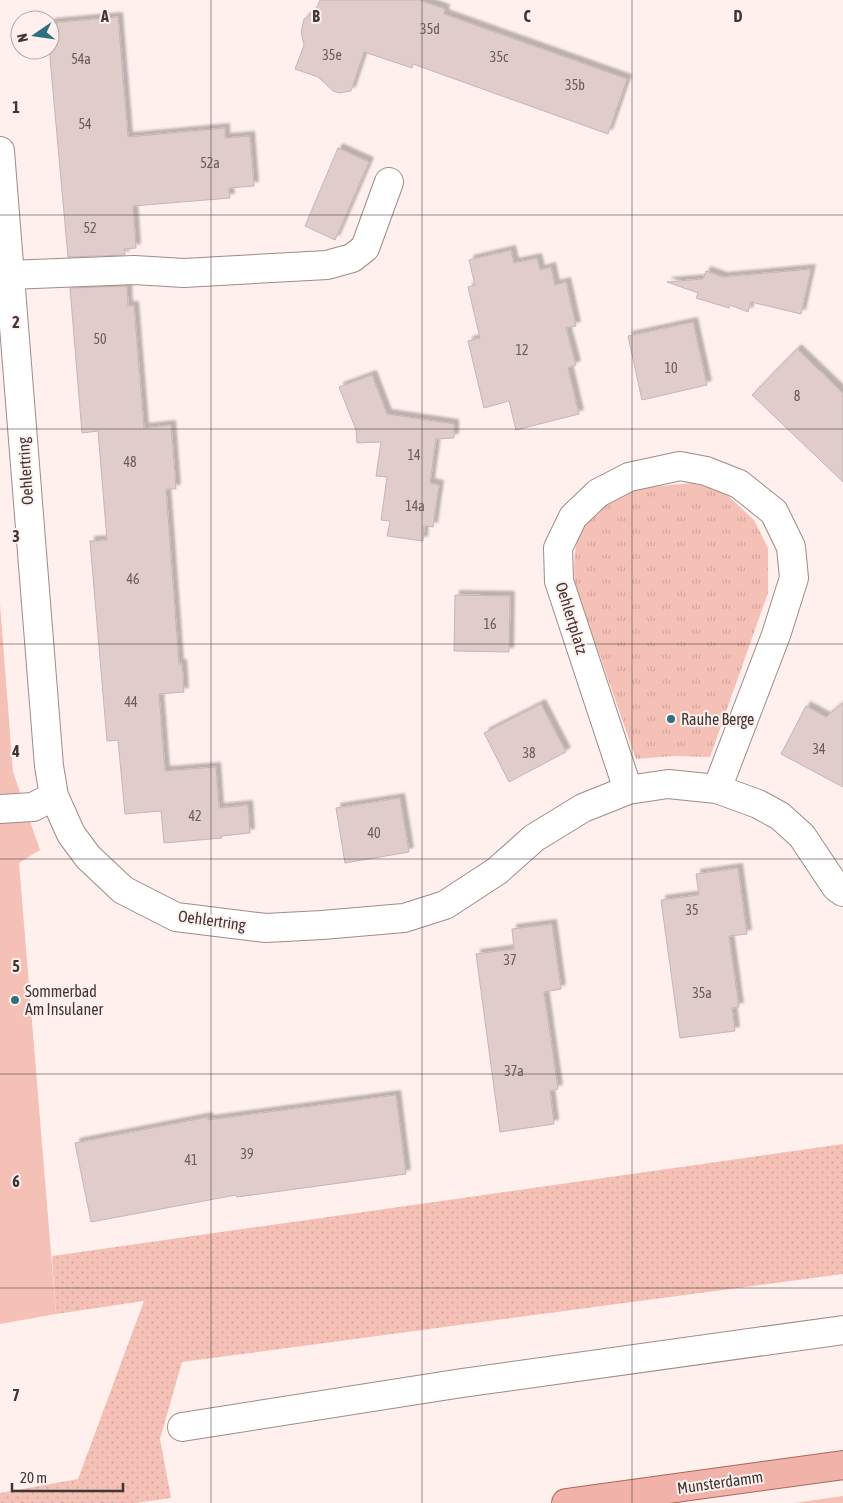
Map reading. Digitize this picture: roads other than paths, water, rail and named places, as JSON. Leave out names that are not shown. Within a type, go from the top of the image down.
[{"type":"main road","name":"Munsterdamm","points":[[566,1503],[843,1466]]},
{"type":"street","name":"Oehlertring","points":[[0,151],[46,740],[54,796],[71,834],[88,857],[123,890],[176,917],[266,928],[322,926],[404,918],[445,905],[497,871],[534,838],[583,808],[628,790],[668,784],[717,789],[758,804],[780,816],[802,836],[836,887],[843,892]]},
{"type":"street","points":[[9,275],[134,270],[184,273],[327,265],[352,258],[365,248],[389,182]]},
{"type":"street","name":"Oehlertplatz","points":[[628,790],[559,581],[558,548],[573,517],[598,493],[629,477],[680,466],[706,471],[739,484],[774,512],[791,547],[794,578],[776,635],[717,789]]},
{"type":"street","points":[[0,809],[33,807],[54,796]]},
{"type":"street","points":[[182,1427],[462,1383],[843,1330]]},
{"type":"place","name":"Rauhe Berge","points":[[671,719]]},
{"type":"place","name":"Sommerbad Am Insulaner","points":[[15,1000]]}]
